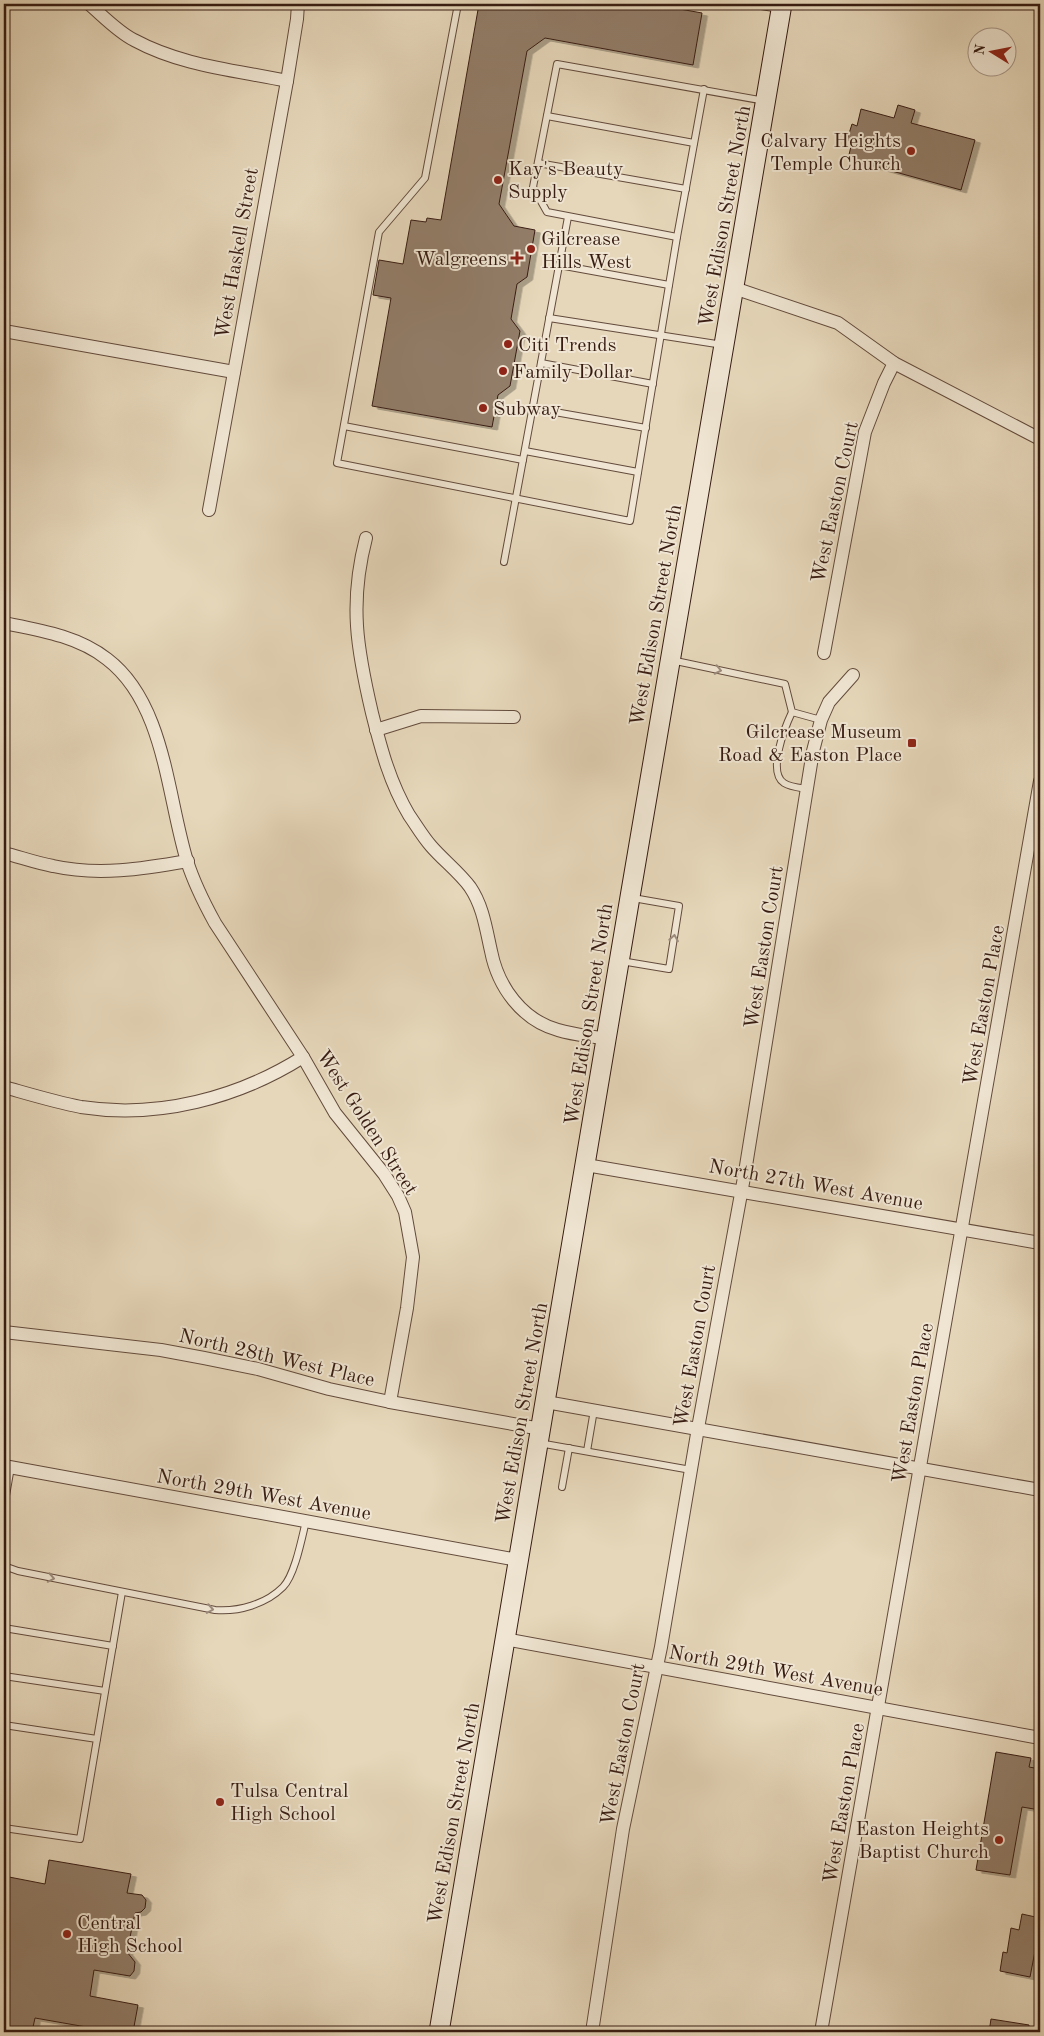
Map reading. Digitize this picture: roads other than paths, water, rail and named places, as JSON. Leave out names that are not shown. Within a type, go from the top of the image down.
[{"type":"main road","name":"West Edison Street North","points":[[439,2032],[782,7]]},
{"type":"street","points":[[89,4],[132,40],[155,51],[209,67],[287,81]]},
{"type":"street","name":"West Haskell Street","points":[[209,510],[298,19],[298,4]]},
{"type":"street","points":[[734,288],[838,323],[894,363],[1040,439]]},
{"type":"street","points":[[4,331],[234,372]]},
{"type":"street","name":"West Easton Court","points":[[824,652],[865,432],[880,391],[894,363]]},
{"type":"street","points":[[366,538],[358,567],[356,636],[361,666],[385,766],[410,816],[431,846],[470,887],[480,905],[493,960],[501,981],[512,998],[523,1011],[558,1030],[607,1039]]},
{"type":"street","name":"West Golden Street","points":[[4,623],[64,637],[84,645],[107,658],[136,690],[156,734],[188,861],[203,901],[215,923],[303,1057],[335,1113],[384,1174],[398,1196],[404,1212],[413,1257],[407,1308],[390,1402]]},
{"type":"street","name":"West Easton Court","points":[[592,2032],[623,1829],[656,1668],[741,1190],[813,751],[822,720],[834,696],[853,675]]},
{"type":"street","points":[[376,730],[421,716],[514,717]]},
{"type":"street","name":"West Easton Place","points":[[821,2032],[879,1707],[918,1468],[963,1228],[1040,781]]},
{"type":"street","points":[[4,853],[53,866],[116,872],[188,861]]},
{"type":"street","points":[[4,1087],[82,1107],[130,1110],[157,1109],[196,1102],[229,1093],[280,1072],[303,1057]]},
{"type":"street","name":"North 27th West Avenue","points":[[586,1165],[963,1228],[1040,1243]]},
{"type":"street","name":"North 28th West Place","points":[[4,1332],[161,1350],[195,1356],[258,1369],[329,1389],[540,1436]]},
{"type":"street","points":[[546,1402],[1040,1490]]},
{"type":"street","name":"North 29th West Avenue","points":[[7,1466],[518,1560]]},
{"type":"street","name":"North 29th West Avenue","points":[[505,1639],[1040,1738]]},
{"type":"lane","points":[[458,4],[425,178],[410,198],[379,232],[337,463],[630,521],[677,237],[704,89]]},
{"type":"lane","points":[[747,4],[782,7]]},
{"type":"lane","points":[[677,237],[547,212],[534,188],[557,64],[766,101]]},
{"type":"lane","points":[[547,116],[694,143]]},
{"type":"lane","points":[[538,163],[686,189]]},
{"type":"lane","points":[[504,562],[568,217]]},
{"type":"lane","points":[[559,265],[670,285]]},
{"type":"lane","points":[[549,318],[724,345]]},
{"type":"lane","points":[[540,363],[653,384]]},
{"type":"lane","points":[[532,408],[646,428]]},
{"type":"lane","points":[[344,426],[523,460]]},
{"type":"lane","points":[[524,451],[638,472]]},
{"type":"lane","points":[[670,660],[785,684],[792,712],[785,729],[776,768],[777,776],[785,784],[807,789]]},
{"type":"lane","points":[[792,712],[822,720]]},
{"type":"lane","points":[[620,961],[669,969],[679,906],[630,897]]},
{"type":"lane","points":[[587,1451],[594,1410]]},
{"type":"lane","points":[[540,1436],[568,1448],[691,1470]]},
{"type":"lane","points":[[562,1487],[568,1448]]},
{"type":"lane","points":[[4,1507],[7,1466]]},
{"type":"lane","points":[[4,1566],[18,1571],[122,1592],[230,1611],[265,1600],[284,1586],[299,1553],[306,1521]]},
{"type":"lane","points":[[4,1828],[80,1839],[122,1592]]},
{"type":"lane","points":[[4,1628],[112,1646]]},
{"type":"lane","points":[[4,1676],[105,1691]]},
{"type":"lane","points":[[4,1725],[97,1739]]},
{"type":"place","name":"Calvary Heights Temple Church","points":[[911,151]]},
{"type":"place","name":"Kay's Beauty Supply","points":[[498,180]]},
{"type":"place","name":"Gilcrease Hills West","points":[[531,249]]},
{"type":"place","name":"Walgreens","points":[[517,258]]},
{"type":"place","name":"Citi Trends","points":[[508,344]]},
{"type":"place","name":"Family Dollar","points":[[503,371]]},
{"type":"place","name":"Subway","points":[[483,408]]},
{"type":"place","name":"Gilcrease Museum Road & Easton Place","points":[[912,743]]},
{"type":"place","name":"Tulsa Central High School","points":[[220,1802]]},
{"type":"place","name":"Easton Heights Baptist Church","points":[[999,1840]]},
{"type":"place","name":"Central High School","points":[[67,1934]]}]
